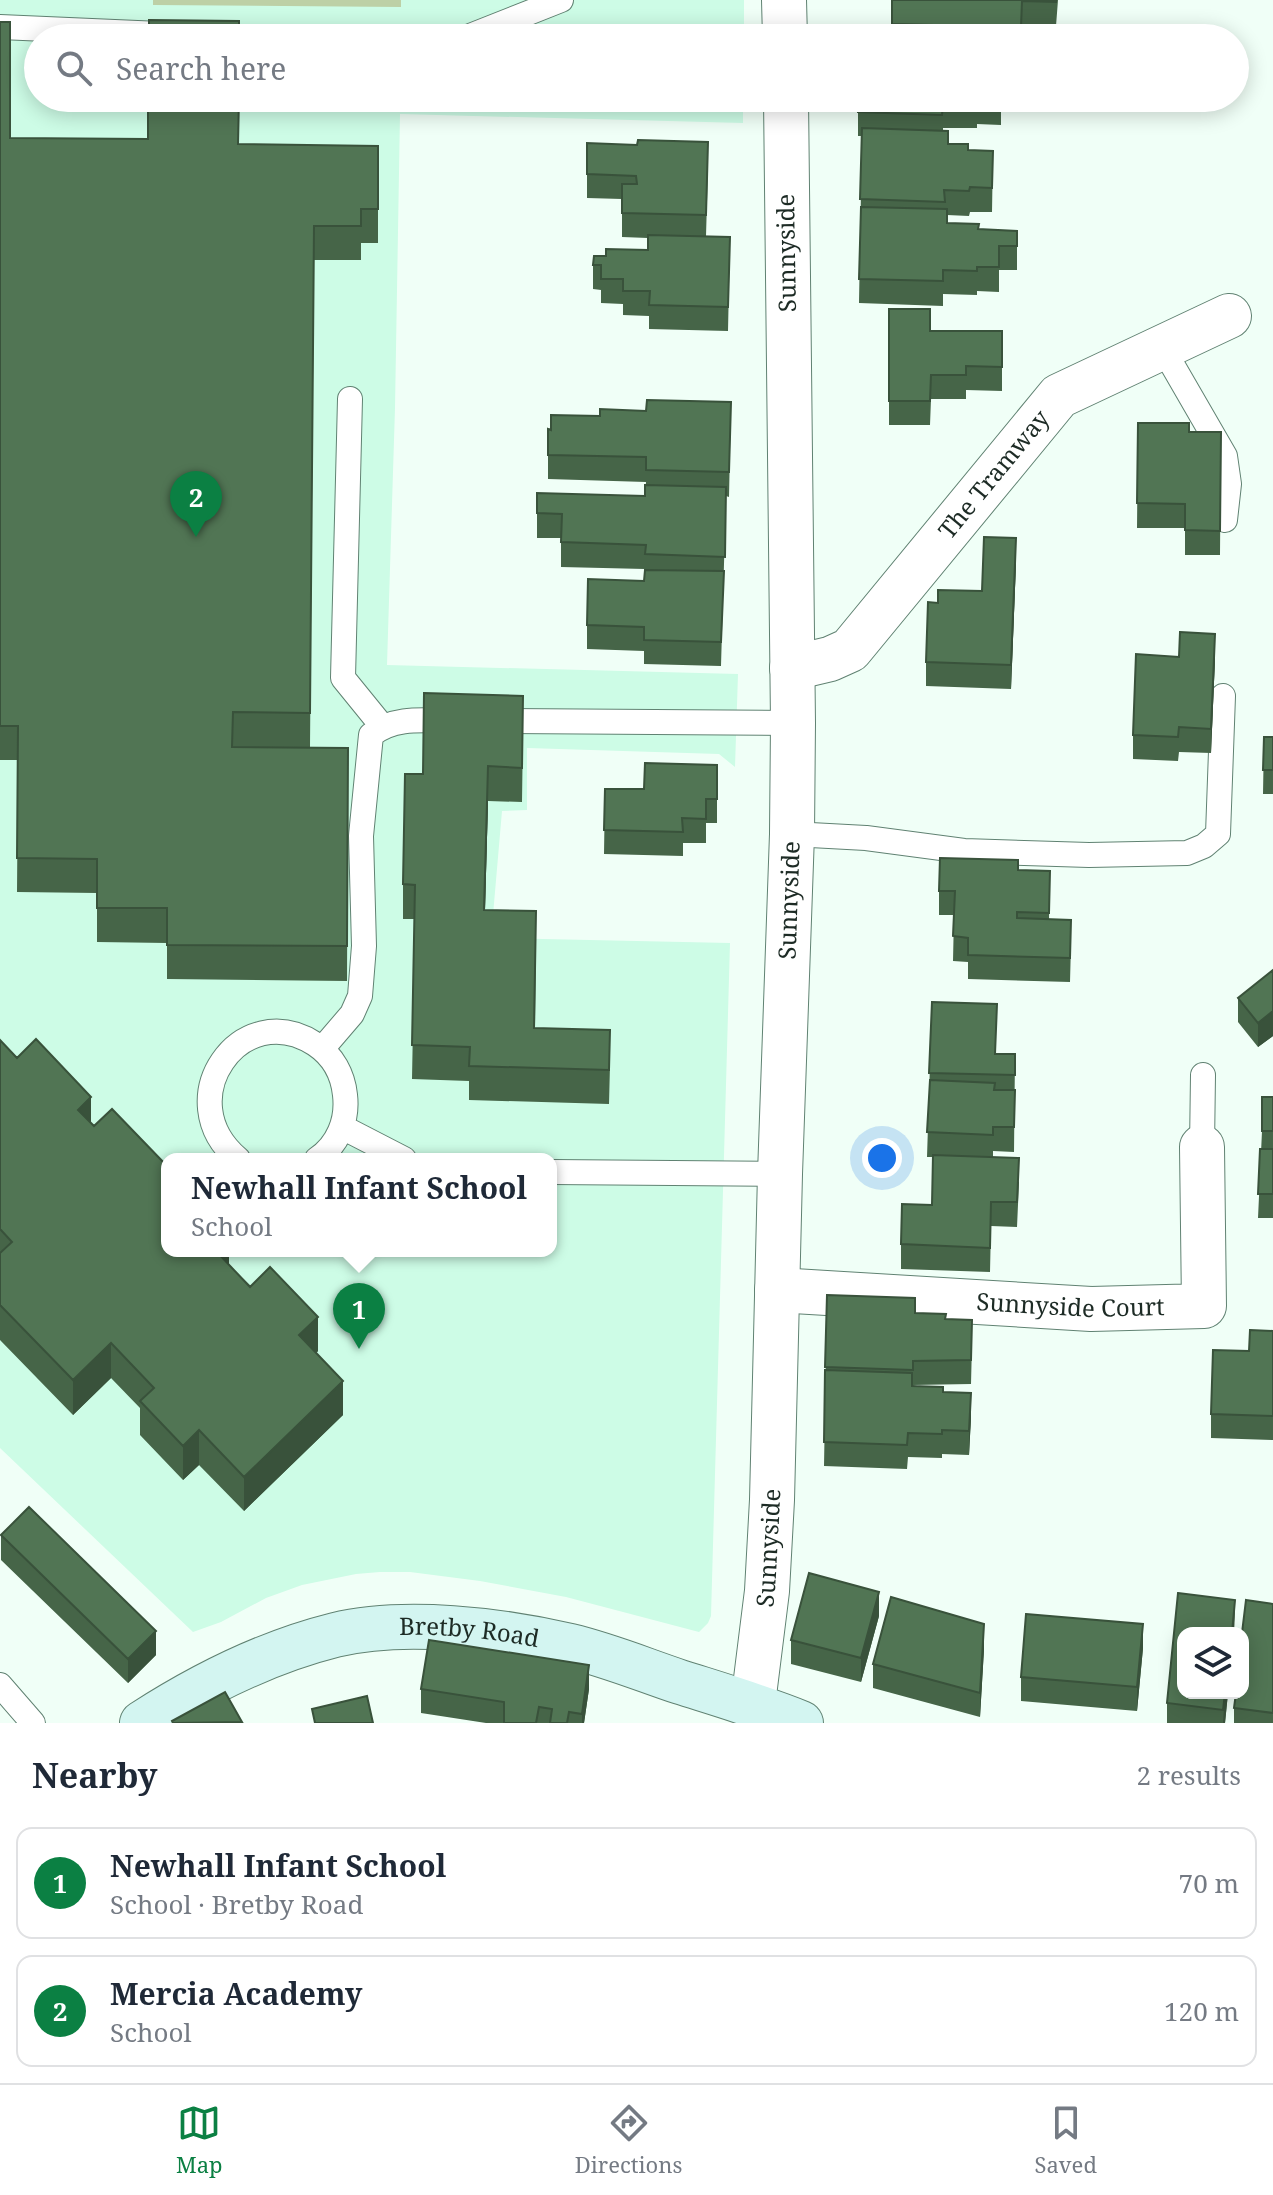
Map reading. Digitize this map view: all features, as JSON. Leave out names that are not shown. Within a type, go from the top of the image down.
[{"type":"street","points":[[784,0],[785,24]]},
{"type":"street","name":"Sunnyside","points":[[753,1703],[769,1561],[792,834],[786,112]]},
{"type":"street","name":"The Tramway","points":[[792,668],[830,659],[850,650],[1059,396],[1229,316]]},
{"type":"street","name":"Sunnyside Court","points":[[777,1290],[1091,1309],[1204,1306],[1202,1147]]},
{"type":"street","name":"Bretby Road","points":[[142,1723],[231,1673],[337,1634],[376,1629],[447,1627],[571,1646],[753,1703],[801,1723]]},
{"type":"lane","points":[[500,24],[561,0]]},
{"type":"lane","points":[[0,27],[24,28]]},
{"type":"lane","points":[[1162,347],[1225,456],[1229,484],[1225,520]]},
{"type":"lane","points":[[350,399],[343,678],[382,726]]},
{"type":"lane","points":[[792,834],[866,838],[964,851],[1089,855],[1187,853],[1204,846],[1218,834],[1223,696]]},
{"type":"lane","points":[[322,1049],[352,1014],[360,996],[364,946],[361,836],[371,735],[382,726],[405,720],[793,723]]},
{"type":"lane","points":[[231,1153],[216,1135],[208,1101],[217,1068],[241,1043],[274,1033],[292,1034],[322,1049],[336,1066],[345,1085],[347,1106],[342,1127],[334,1143],[323,1153]]},
{"type":"lane","points":[[1202,1147],[1203,1075]]},
{"type":"lane","points":[[342,1127],[392,1153]]},
{"type":"lane","points":[[557,1172],[780,1174]]},
{"type":"lane","points":[[0,1685],[33,1723]]},
{"type":"shaded area","points":[[0,0],[744,0],[744,24],[24,24],[24,112],[743,112],[743,123],[400,114],[387,665],[738,674],[735,767],[719,754],[527,748],[527,810],[502,811],[491,938],[730,943],[711,1616],[699,1632],[566,1597],[480,1581],[410,1572],[380,1572],[302,1585],[193,1632],[0,1448]]},
{"type":"shaded area","points":[[153,0],[401,0],[401,7],[153,5]]},
{"type":"building","points":[[892,0],[1056,0],[1022,1],[1021,24],[892,24]]},
{"type":"building","points":[[149,20],[239,21],[239,24],[149,24]]},
{"type":"building","points":[[0,22],[10,22],[10,138],[148,139],[148,112],[239,112],[238,144],[378,146],[378,209],[361,209],[361,226],[314,226],[310,713],[233,712],[232,747],[348,748],[347,946],[167,945],[167,908],[97,908],[97,859],[17,858],[18,726],[0,726]]},
{"type":"building","points":[[858,112],[942,112],[942,115]]},
{"type":"building","points":[[862,128],[948,131],[948,144],[968,144],[968,150],[993,151],[992,188],[944,190],[945,202],[860,199]]},
{"type":"building","points":[[638,140],[708,142],[706,215],[622,213],[622,184],[637,184],[636,176],[587,174],[587,143],[637,145]]},
{"type":"building","points":[[861,207],[947,209],[947,223],[979,224],[978,229],[1017,231],[1017,246],[999,246],[999,267],[977,267],[977,271],[943,270],[943,281],[859,279]]},
{"type":"building","points":[[648,235],[730,237],[728,307],[649,305],[650,291],[623,291],[623,279],[601,279],[601,265],[593,265],[594,256],[606,256],[606,249],[648,250]]},
{"type":"building","points":[[889,309],[930,309],[930,331],[1002,331],[1002,367],[966,366],[966,375],[931,375],[930,401],[889,401]]},
{"type":"building","points":[[647,400],[731,402],[729,472],[646,470],[646,457],[548,455],[551,415],[600,416],[600,409],[646,411]]},
{"type":"building","points":[[1138,423],[1189,423],[1189,432],[1221,432],[1220,531],[1185,530],[1185,504],[1137,503]]},
{"type":"building","points":[[645,485],[726,487],[725,557],[645,554],[646,545],[561,542],[562,514],[537,513],[537,493],[645,496]]},
{"type":"building","points":[[984,537],[1016,538],[1011,665],[926,662],[928,602],[938,603],[938,590],[982,591]]},
{"type":"building","points":[[645,570],[724,571],[721,642],[644,640],[644,627],[587,625],[588,579],[644,581]]},
{"type":"building","points":[[1180,632],[1215,634],[1211,729],[1179,727],[1178,737],[1133,735],[1136,654],[1179,657]]},
{"type":"building","points":[[424,693],[523,696],[522,768],[488,766],[484,910],[536,911],[534,1028],[610,1030],[609,1070],[469,1066],[470,1047],[412,1045],[415,885],[403,884],[405,774],[423,774]]},
{"type":"building","points":[[1264,737],[1273,737],[1273,770],[1263,770]]},
{"type":"building","points":[[645,763],[717,765],[717,799],[706,799],[706,819],[682,818],[683,832],[604,830],[605,789],[644,789]]},
{"type":"building","points":[[940,858],[1018,860],[1018,870],[1050,871],[1049,913],[1017,912],[1017,918],[1071,920],[1070,958],[968,955],[968,938],[953,936],[955,891],[939,891]]},
{"type":"building","points":[[1273,970],[1273,1011],[1258,1023],[1238,998]]},
{"type":"building","points":[[932,1002],[997,1004],[995,1054],[1015,1054],[1015,1075],[929,1073]]},
{"type":"building","points":[[36,1039],[91,1097],[78,1110],[94,1126],[112,1109],[161,1160],[161,1257],[222,1257],[250,1287],[270,1267],[318,1317],[299,1335],[343,1381],[244,1477],[199,1430],[183,1446],[140,1401],[154,1388],[111,1343],[73,1380],[0,1305],[0,1253],[12,1242],[0,1229],[0,1040],[17,1058]]},
{"type":"building","points":[[930,1080],[995,1083],[994,1090],[1015,1090],[1014,1127],[993,1127],[993,1135],[927,1132]]},
{"type":"building","points":[[1262,1097],[1273,1097],[1273,1131],[1262,1131]]},
{"type":"building","points":[[1260,1149],[1273,1149],[1273,1194],[1258,1194]]},
{"type":"building","points":[[933,1155],[1019,1158],[1017,1202],[991,1202],[990,1248],[901,1244],[902,1204],[932,1205]]},
{"type":"building","points":[[827,1295],[915,1298],[915,1313],[946,1314],[945,1319],[972,1320],[971,1360],[913,1361],[913,1370],[825,1367]]},
{"type":"building","points":[[1250,1330],[1273,1331],[1273,1416],[1211,1414],[1213,1350],[1249,1351]]},
{"type":"building","points":[[825,1370],[912,1373],[912,1386],[943,1387],[943,1392],[971,1393],[969,1431],[908,1433],[907,1445],[824,1442]]},
{"type":"building","points":[[29,1507],[156,1631],[128,1659],[1,1535]]},
{"type":"building","points":[[809,1573],[879,1592],[861,1658],[791,1640]]},
{"type":"building","points":[[1178,1593],[1235,1600],[1233,1627],[1177,1627],[1177,1699],[1224,1699],[1223,1710],[1167,1703]]},
{"type":"building","points":[[891,1597],[984,1624],[980,1693],[873,1664]]},
{"type":"building","points":[[1246,1600],[1273,1604],[1273,1713],[1234,1708],[1235,1699],[1249,1699],[1249,1627],[1243,1627]]},
{"type":"building","points":[[1026,1614],[1143,1624],[1137,1687],[1021,1677]]},
{"type":"building","points":[[429,1640],[589,1665],[582,1714],[569,1712],[567,1723],[550,1723],[552,1709],[539,1707],[536,1723],[504,1723],[504,1702],[421,1689]]},
{"type":"building","points":[[225,1692],[242,1722],[173,1723],[172,1721]]},
{"type":"building","points":[[367,1696],[373,1723],[315,1723],[312,1709]]},
{"type":"place","name":"Mercia Academy","points":[[196,537]]},
{"type":"place","name":"Newhall Infant School","points":[[359,1349]]}]
